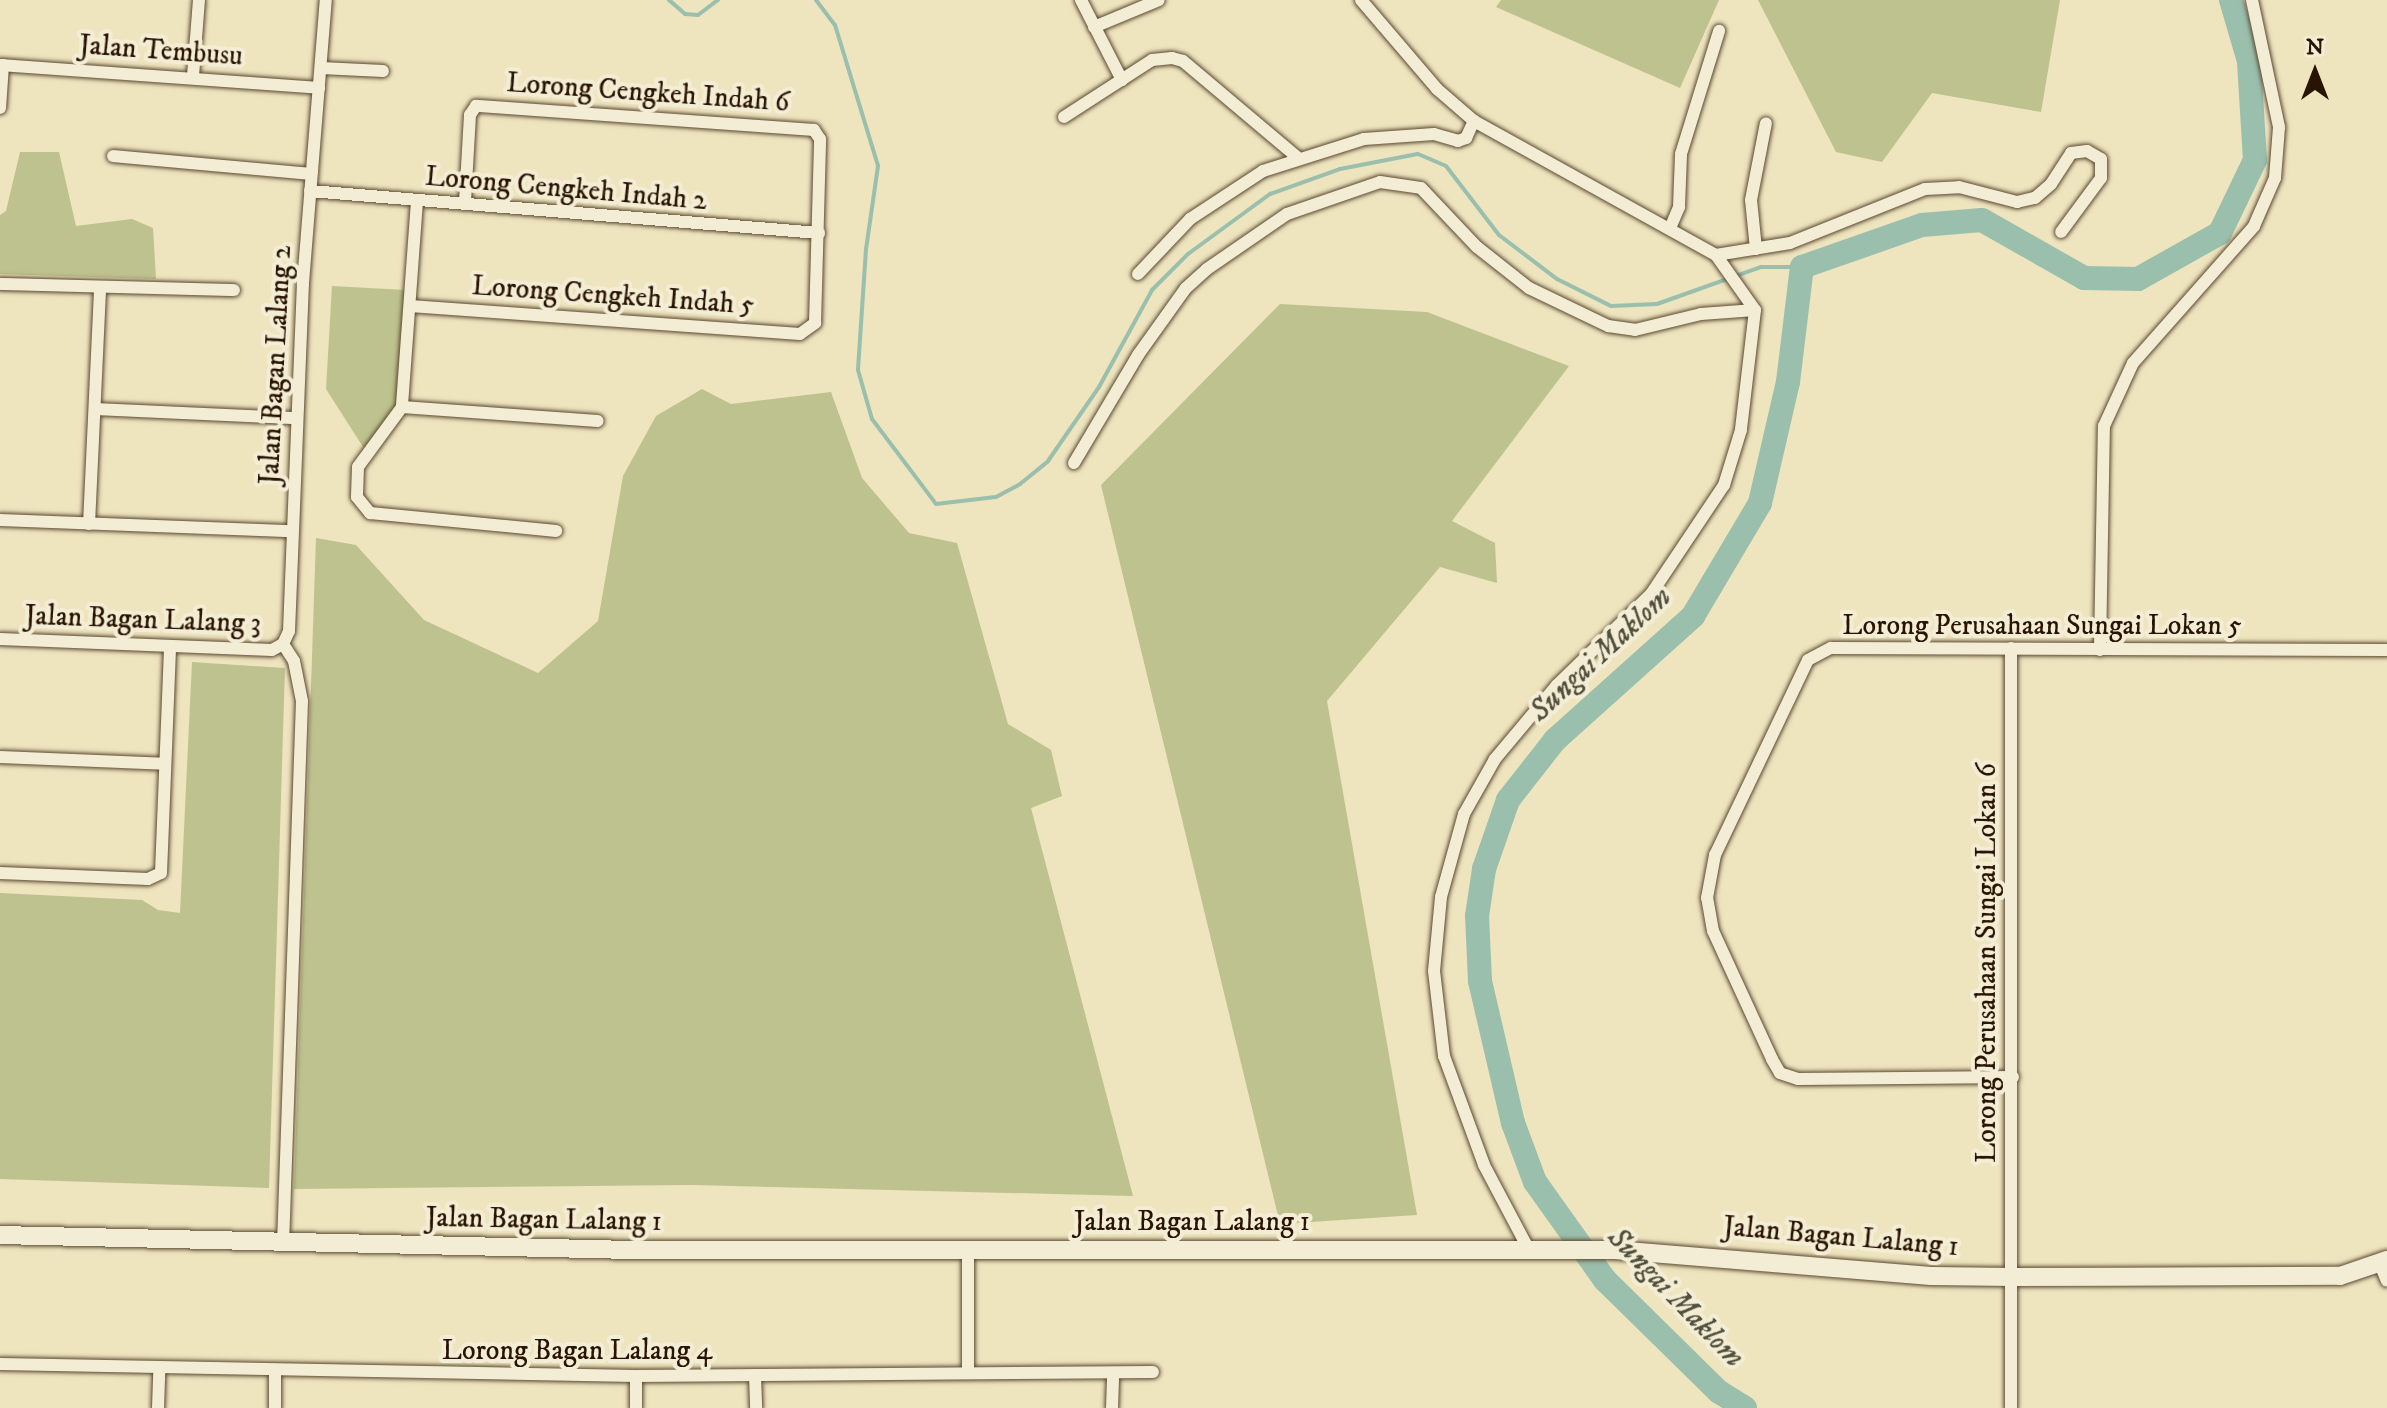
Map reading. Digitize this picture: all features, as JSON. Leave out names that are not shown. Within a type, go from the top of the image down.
[{"type":"main road","name":"Jalan Bagan Lalang 1","points":[[0,1235],[283,1244],[968,1250],[1532,1248],[1724,1255],[1931,1276],[2340,1276],[2385,1268]]},
{"type":"street","points":[[193,76],[199,0]]},
{"type":"street","name":"Jalan Bagan Lalang 2","points":[[283,644],[289,631],[310,191],[326,0]]},
{"type":"street","points":[[1081,0],[1122,80]]},
{"type":"street","points":[[1094,27],[1159,0]]},
{"type":"street","points":[[1361,0],[1437,89],[1474,121],[1671,226],[1718,258],[1749,295],[1755,310],[1741,430],[1724,485],[1651,594],[1557,685],[1495,759],[1464,814],[1441,897],[1434,971],[1444,1056],[1484,1165],[1532,1248]]},
{"type":"street","points":[[2100,650],[2104,426],[2133,363],[2254,226],[2275,178],[2279,127],[2252,0]]},
{"type":"street","points":[[1671,226],[1679,207],[1681,154],[1719,31]]},
{"type":"street","points":[[1064,117],[1152,60],[1183,61],[1297,157]]},
{"type":"street","points":[[0,108],[1,65]]},
{"type":"street","name":"Jalan Tembusu","points":[[1,65],[193,76],[319,88]]},
{"type":"street","points":[[321,68],[383,71]]},
{"type":"street","name":"Lorong Cengkeh Indah 6","points":[[465,203],[470,115],[476,106],[802,127],[819,134],[819,233]]},
{"type":"street","points":[[1138,274],[1190,219],[1263,171],[1297,157],[1401,134],[1458,141],[1466,138],[1474,121]]},
{"type":"street","points":[[1756,249],[1751,200],[1766,123]]},
{"type":"street","points":[[1718,258],[1820,233],[1894,197],[1925,189],[1959,187],[2017,202],[2035,198],[2051,184],[2071,153],[2087,151],[2101,159],[2101,178],[2061,232]]},
{"type":"street","points":[[113,156],[311,174]]},
{"type":"street","points":[[1074,463],[1138,355],[1196,278],[1287,214],[1380,182],[1421,188],[1477,247],[1529,288],[1608,326],[1635,330],[1701,314],[1755,310]]},
{"type":"street","name":"Lorong Cengkeh Indah 2","points":[[310,191],[465,203],[479,208],[819,233]]},
{"type":"street","points":[[417,201],[402,407],[358,467],[357,497],[370,513],[556,531]]},
{"type":"street","name":"Lorong Cengkeh Indah 5","points":[[410,306],[800,334],[812,328],[819,233]]},
{"type":"street","points":[[0,284],[234,290]]},
{"type":"street","points":[[89,524],[100,287]]},
{"type":"street","points":[[402,407],[598,421]]},
{"type":"street","points":[[95,409],[297,418]]},
{"type":"street","points":[[0,520],[292,531]]},
{"type":"street","name":"Jalan Bagan Lalang 3","points":[[0,639],[272,650],[283,644]]},
{"type":"street","points":[[283,644],[294,661],[302,701],[283,1244]]},
{"type":"street","points":[[0,873],[148,879],[161,873],[170,647]]},
{"type":"street","name":"Lorong Perusahaan Sungai Lokan 5","points":[[2013,1077],[1798,1079],[1780,1073],[1713,931],[1707,898],[1715,855],[1808,660],[1831,648],[2387,650]]},
{"type":"street","name":"Lorong Perusahaan Sungai Lokan 6","points":[[2011,648],[2011,1408]]},
{"type":"street","points":[[0,757],[164,764]]},
{"type":"street","points":[[968,1250],[968,1373]]},
{"type":"street","name":"Lorong Bagan Lalang 4","points":[[0,1364],[275,1373],[636,1376],[1153,1372]]},
{"type":"street","points":[[158,1408],[159,1370]]},
{"type":"street","points":[[275,1373],[275,1408]]},
{"type":"street","points":[[1112,1408],[1113,1374]]},
{"type":"street","points":[[755,1375],[756,1408]]},
{"type":"street","points":[[636,1376],[636,1408]]},
{"type":"green space","points":[[1501,0],[1719,0],[1680,88],[1496,7]]},
{"type":"green space","points":[[1758,0],[2060,0],[2041,112],[1932,93],[1882,162],[1836,152]]},
{"type":"green space","points":[[20,152],[59,152],[76,226],[132,219],[153,228],[156,279],[0,274],[0,215],[6,211]]},
{"type":"green space","points":[[332,286],[406,290],[398,404],[365,450],[326,389]]},
{"type":"green space","points":[[1280,304],[1427,312],[1569,366],[1452,521],[1495,543],[1497,583],[1440,567],[1327,701],[1417,1215],[1280,1224],[1101,485]]},
{"type":"green space","points":[[702,389],[731,404],[831,392],[862,478],[909,533],[957,543],[1008,724],[1051,750],[1062,796],[1031,808],[1133,1196],[692,1185],[294,1189],[316,538],[356,545],[424,620],[538,673],[598,621],[623,476],[656,416]]},
{"type":"green space","points":[[192,662],[285,668],[269,1188],[0,1179],[0,893],[142,900],[158,910],[180,913]]},
{"type":"waterway","points":[[669,0],[685,14],[698,15],[718,0]]},
{"type":"waterway","points":[[816,0],[835,25],[878,166],[866,249],[858,370],[872,419],[936,504],[996,497],[1020,484],[1048,461],[1099,387],[1152,290],[1188,254],[1270,194],[1340,169],[1418,154],[1446,166],[1499,235],[1557,279],[1611,306],[1657,304],[1761,267],[1802,267]]},
{"type":"waterway","name":"Sungai Maklom","points":[[1745,1408],[1719,1392],[1605,1280],[1535,1182],[1513,1123],[1480,981],[1477,916],[1484,869],[1508,800],[1555,740],[1693,616],[1760,503],[1788,382],[1802,267],[1922,225],[1982,220],[2084,278],[2138,279],[2220,233],[2255,160],[2249,61],[2231,0]]}]
